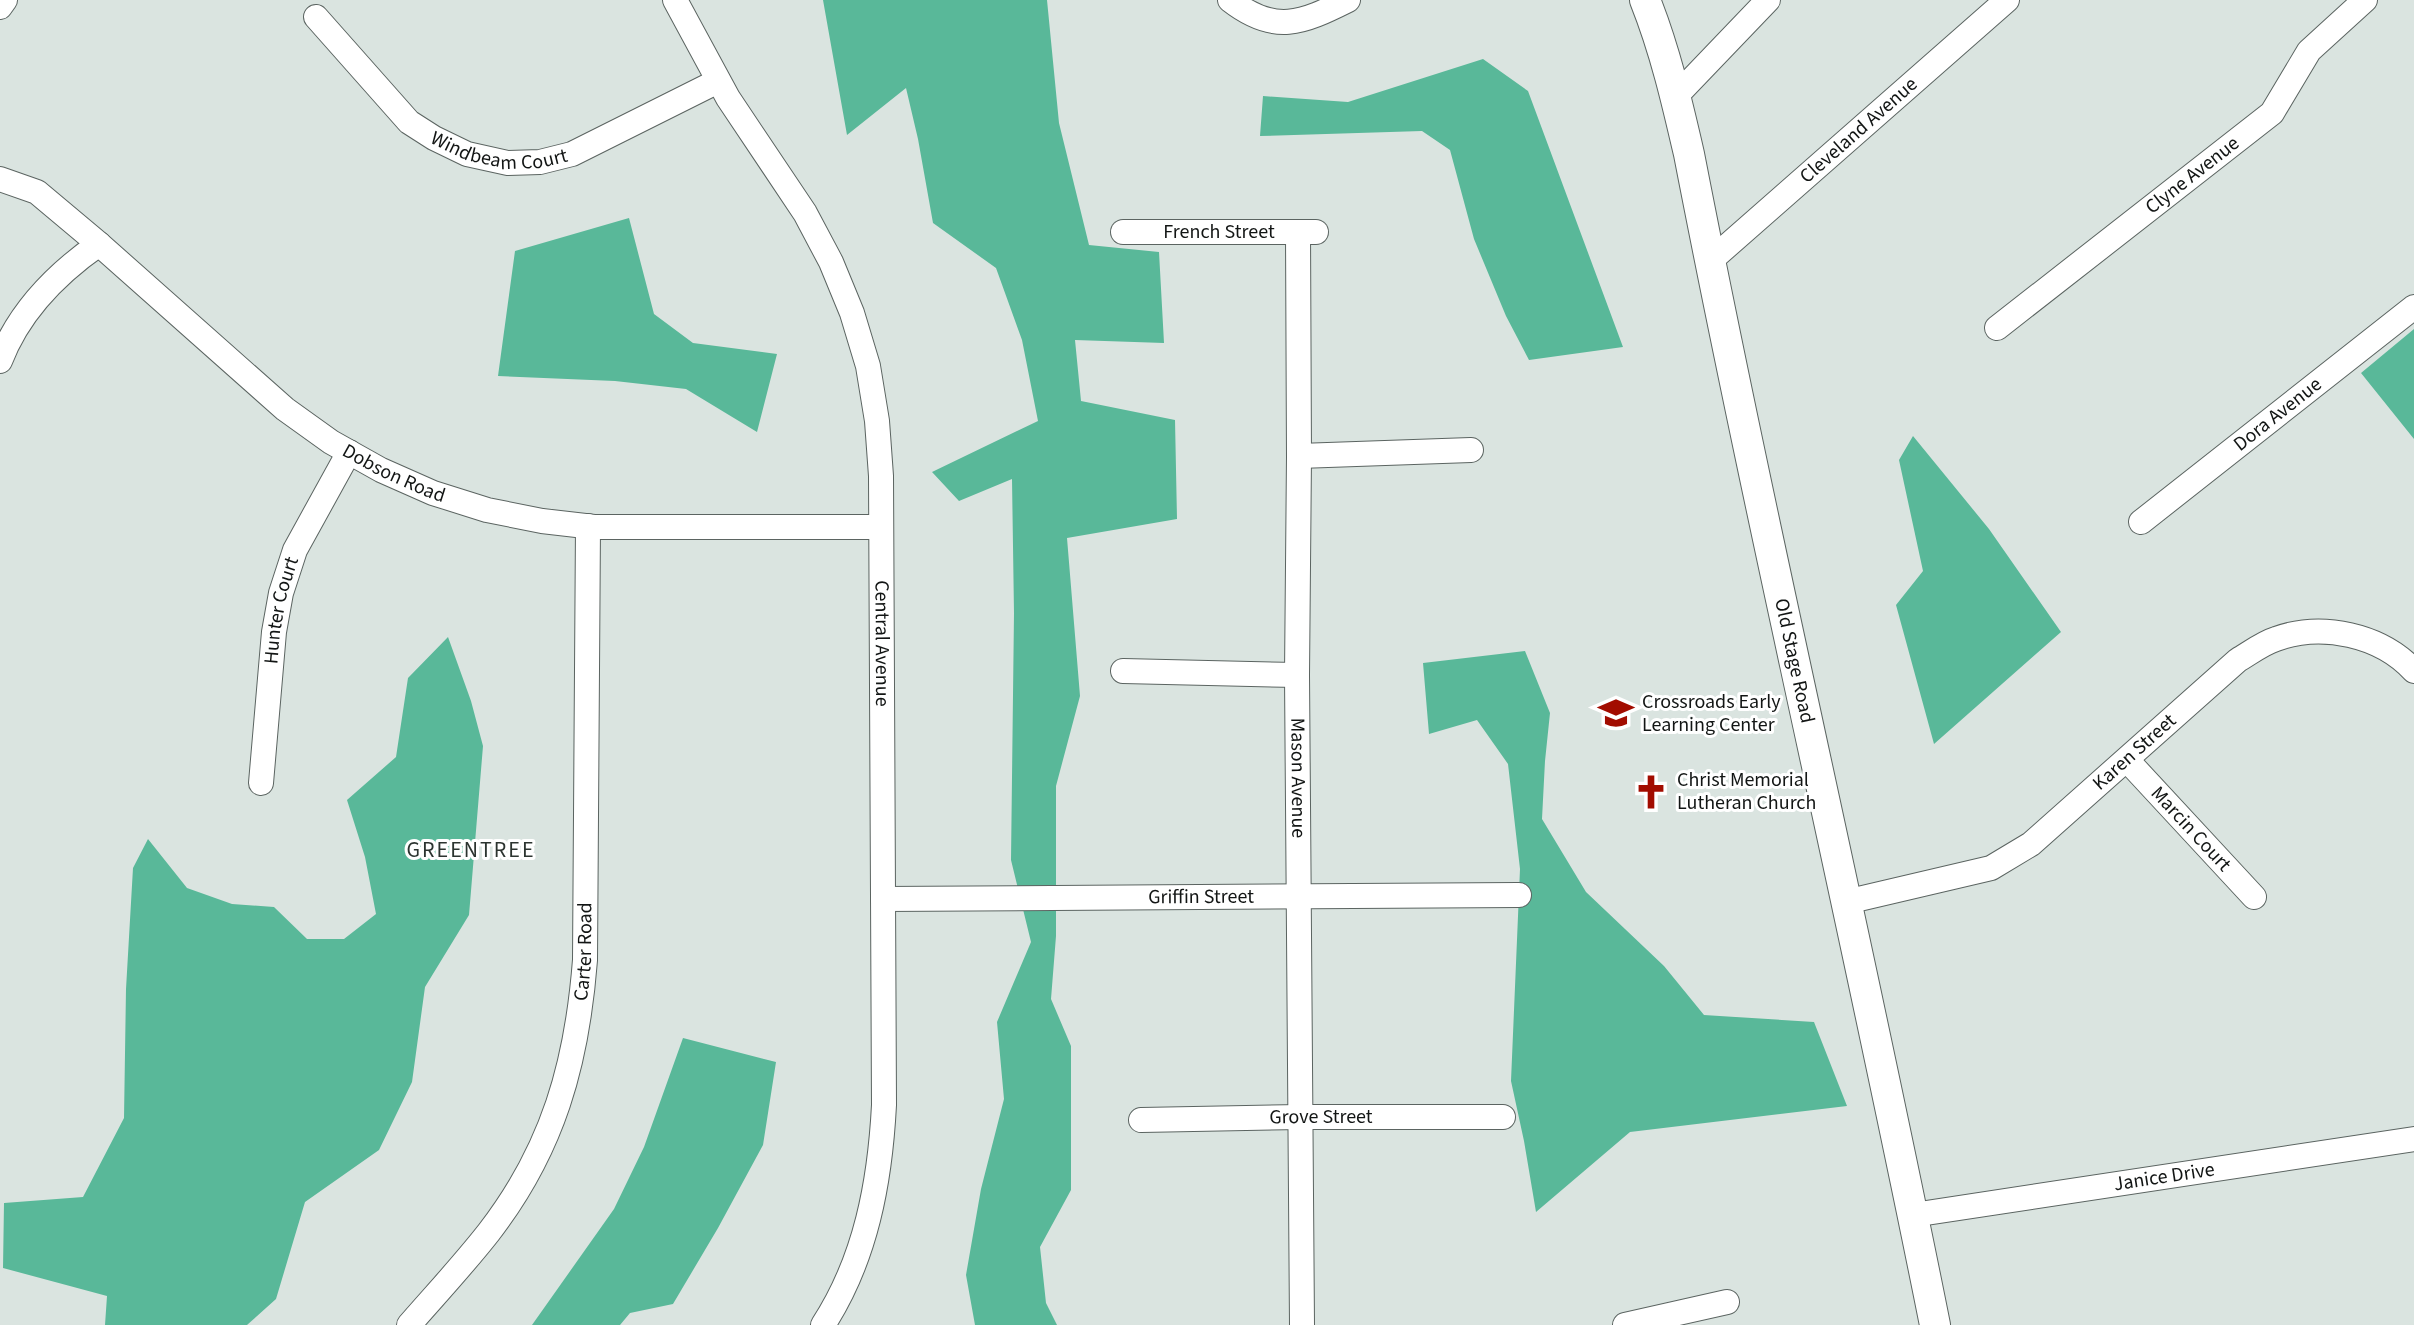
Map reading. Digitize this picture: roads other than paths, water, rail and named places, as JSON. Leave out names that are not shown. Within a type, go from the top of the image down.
[{"type":"street","points":[[0,7],[5,0]]},
{"type":"street","name":"Central Avenue","points":[[675,0],[728,98],[805,213],[831,262],[852,313],[868,366],[877,421],[881,476],[882,1150],[875,1195],[863,1238],[847,1280],[823,1325]]},
{"type":"street","points":[[1230,0],[1261,18],[1287,23],[1306,19],[1348,0]]},
{"type":"street","name":"Old Stage Road","points":[[1645,0],[1676,96],[1935,1325]]},
{"type":"street","points":[[1676,96],[1768,0]]},
{"type":"street","name":"Cleveland Avenue","points":[[1710,261],[2007,0]]},
{"type":"street","name":"Clyne Avenue","points":[[1997,328],[2272,113],[2309,51],[2365,0]]},
{"type":"street","name":"Windbeam Court","points":[[316,17],[409,122],[467,154],[508,163],[540,162],[572,154],[718,81]]},
{"type":"street","name":"Dobson Road","points":[[0,179],[37,192],[285,409],[331,442],[407,481],[473,506],[542,521],[588,526],[880,527]]},
{"type":"street","name":"French Street","points":[[1123,232],[1307,232]]},
{"type":"street","name":"Mason Avenue","points":[[1302,1325],[1297,675],[1299,456],[1307,232]]},
{"type":"street","points":[[0,361],[13,333],[42,292],[59,274],[99,244]]},
{"type":"street","name":"Dora Avenue","points":[[2141,522],[2414,307]]},
{"type":"street","points":[[1299,456],[1471,450]]},
{"type":"street","name":"Hunter Court","points":[[261,783],[274,632],[281,593],[295,550],[349,452]]},
{"type":"street","name":"Carter Road","points":[[409,1325],[489,1233],[516,1192],[540,1149],[572,1057],[582,1009],[585,960],[588,526]]},
{"type":"street","name":"Karen Street","points":[[1846,902],[1991,868],[2031,844],[2238,660],[2274,639],[2295,634],[2331,632],[2369,640],[2404,660],[2414,671]]},
{"type":"street","points":[[1123,671],[1297,675]]},
{"type":"street","name":"Marcin Court","points":[[2127,760],[2254,897]]},
{"type":"street","name":"Griffin Street","points":[[883,899],[1519,895]]},
{"type":"street","name":"Grove Street","points":[[1141,1120],[1503,1117]]},
{"type":"street","name":"Janice Drive","points":[[1913,1215],[2414,1139]]},
{"type":"street","points":[[1625,1325],[1727,1302]]},
{"type":"place","name":"Crossroads Early Learning Center","points":[[1616,713]]},
{"type":"place","name":"Christ Memorial Lutheran Church","points":[[1651,792]]},
{"type":"district","name":"GREENTREE","points":[[471,850]]}]
